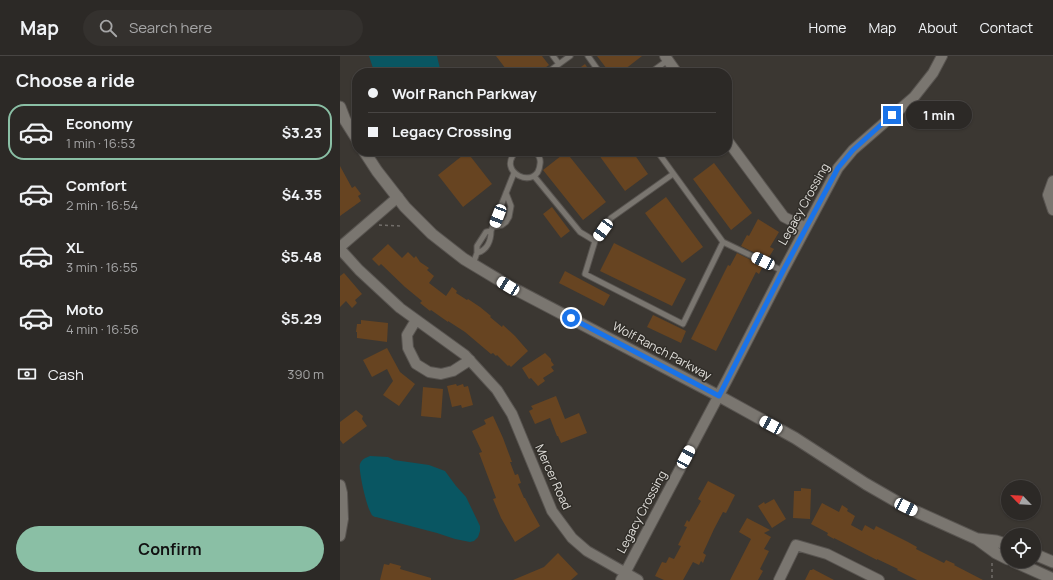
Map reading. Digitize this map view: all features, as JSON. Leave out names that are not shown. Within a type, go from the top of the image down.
[{"type":"street","name":"Legacy Crossing","points":[[623,576],[838,168],[857,146],[914,97],[933,74],[942,56]]},
{"type":"street","points":[[666,58],[673,68]]},
{"type":"street","points":[[340,107],[345,120],[352,131]]},
{"type":"street","points":[[732,147],[784,217],[806,228]]},
{"type":"street","name":"Wolf Ranch Parkway","points":[[367,156],[405,207],[432,234],[464,259],[508,286],[719,396],[795,438],[866,484],[906,507],[977,539],[1001,556]]},
{"type":"street","points":[[1053,181],[1048,195],[1053,210]]},
{"type":"street","points":[[340,248],[398,197]]},
{"type":"street","name":"Mercer Road","points":[[340,248],[359,270],[400,308],[465,355],[497,390],[512,414],[552,511],[572,538],[587,551],[623,576],[638,580]]},
{"type":"street","points":[[416,320],[408,336],[408,348],[416,364],[429,372],[441,374],[453,371],[470,360]]},
{"type":"street","points":[[340,485],[342,493],[343,519],[340,536]]},
{"type":"street","name":"Wolf Ranch Parkway","points":[[977,539],[1001,543]]},
{"type":"street","points":[[779,580],[796,545],[827,554],[879,580]]},
{"type":"street","points":[[1041,557],[1053,562]]},
{"type":"street","points":[[1028,568],[1053,580]]},
{"type":"lane","points":[[553,56],[559,64]]},
{"type":"lane","points":[[554,68],[570,56]]},
{"type":"lane","points":[[588,56],[596,68]]},
{"type":"lane","points":[[655,68],[666,58]]},
{"type":"lane","points":[[513,156],[511,164],[514,173],[523,178],[534,176],[539,170],[540,161],[538,156]]},
{"type":"lane","points":[[660,156],[723,242],[783,271]]},
{"type":"lane","points":[[473,264],[477,253],[483,251],[491,239],[492,229],[514,173]]},
{"type":"lane","points":[[673,174],[611,218],[595,241],[585,274],[683,324],[723,242]]},
{"type":"lane","points":[[534,176],[580,232],[595,241]]},
{"type":"lane","points":[[492,229],[506,222],[508,217],[511,206],[506,193]]},
{"type":"path","points":[[379,225],[402,226]]},
{"type":"path","points":[[992,563],[992,580]]},
{"type":"water","points":[[369,56],[437,56],[440,68],[373,68]]},
{"type":"water","points":[[370,456],[388,457],[394,460],[429,465],[445,471],[466,497],[480,526],[478,537],[474,541],[470,542],[455,539],[373,516],[369,510],[365,497],[360,468],[362,461]]},
{"type":"building","points":[[496,56],[542,56],[549,65],[545,68],[505,68]]},
{"type":"building","points":[[597,56],[642,56],[626,68],[606,68]]},
{"type":"building","points":[[585,64],[588,68],[580,68]]},
{"type":"building","points":[[462,156],[470,156],[492,184],[463,207],[438,175]]},
{"type":"building","points":[[561,156],[569,156],[606,202],[583,220],[543,170]]},
{"type":"building","points":[[600,156],[635,156],[648,174],[625,191]]},
{"type":"building","points":[[714,163],[752,213],[731,230],[693,179]]},
{"type":"building","points":[[340,166],[352,188],[355,186],[361,194],[358,196],[361,201],[340,216]]},
{"type":"building","points":[[666,197],[703,247],[682,263],[645,213]]},
{"type":"building","points":[[552,207],[570,231],[561,238],[543,214]]},
{"type":"building","points":[[758,219],[779,232],[770,247],[774,249],[767,259],[741,246],[747,235],[749,236]]},
{"type":"building","points":[[614,243],[686,279],[672,306],[600,271]]},
{"type":"building","points":[[388,244],[402,258],[408,252],[414,258],[416,256],[420,262],[429,268],[427,270],[434,276],[429,283],[446,296],[452,287],[457,291],[456,293],[480,307],[502,327],[503,325],[528,351],[511,367],[509,365],[508,366],[497,355],[496,356],[493,353],[491,354],[465,332],[431,310],[430,311],[420,303],[422,301],[381,264],[379,266],[372,259]]},
{"type":"building","points":[[737,253],[763,266],[759,274],[756,272],[716,351],[691,339],[728,265],[730,266]]},
{"type":"building","points":[[565,271],[610,295],[604,306],[559,283]]},
{"type":"building","points":[[344,273],[362,294],[355,300],[357,303],[352,308],[346,301],[340,307],[340,276]]},
{"type":"building","points":[[653,315],[686,331],[681,343],[647,327]]},
{"type":"building","points":[[361,320],[388,323],[387,342],[357,338],[357,324],[361,324]]},
{"type":"building","points":[[387,348],[400,372],[415,384],[399,406],[383,395],[393,381],[387,369],[372,377],[363,360]]},
{"type":"building","points":[[545,353],[554,365],[551,367],[554,371],[543,378],[545,381],[538,386],[531,378],[529,379],[522,368]]},
{"type":"building","points":[[456,384],[457,386],[463,384],[464,387],[468,386],[473,405],[462,408],[461,405],[452,407],[447,386]]},
{"type":"building","points":[[423,387],[443,389],[441,418],[421,416]]},
{"type":"building","points":[[556,396],[565,419],[579,413],[587,433],[561,443],[550,418],[535,424],[529,411],[533,409],[531,406]]},
{"type":"building","points":[[356,410],[363,416],[362,419],[367,426],[343,444],[340,440],[340,422]]},
{"type":"building","points":[[493,416],[512,462],[510,462],[515,475],[518,474],[521,483],[518,484],[540,526],[515,542],[501,518],[493,499],[496,498],[479,453],[482,452],[472,431],[486,424],[484,420]]},
{"type":"building","points":[[708,481],[735,495],[726,513],[723,512],[714,529],[703,553],[706,555],[703,563],[701,561],[699,565],[693,562],[683,580],[664,580],[655,576],[662,562],[666,563],[669,557],[674,559],[681,546],[678,545],[687,527],[684,526],[687,520],[689,522],[701,501],[698,499]]},
{"type":"building","points":[[801,488],[811,489],[810,519],[793,518],[794,491],[801,491]]},
{"type":"building","points":[[774,499],[786,519],[772,528],[758,506],[764,502],[765,504]]},
{"type":"building","points":[[822,503],[839,512],[842,505],[848,509],[847,511],[855,516],[851,525],[862,531],[865,525],[874,530],[876,526],[917,547],[916,549],[944,563],[946,560],[955,564],[954,565],[983,580],[917,580],[897,570],[898,569],[834,539],[827,535],[828,533],[811,524]]},
{"type":"building","points":[[747,518],[770,530],[764,533],[771,537],[764,549],[769,551],[760,569],[763,571],[758,580],[730,580],[751,539],[739,532]]},
{"type":"building","points":[[558,553],[578,574],[571,580],[513,580],[544,567]]},
{"type":"building","points":[[390,563],[401,566],[400,569],[431,578],[431,580],[380,580],[384,564],[389,565]]},
{"type":"building","points":[[813,569],[834,580],[805,580],[810,570]]},
{"type":"route","points":[[571,318],[719,396],[838,168],[853,150],[892,115]]}]
